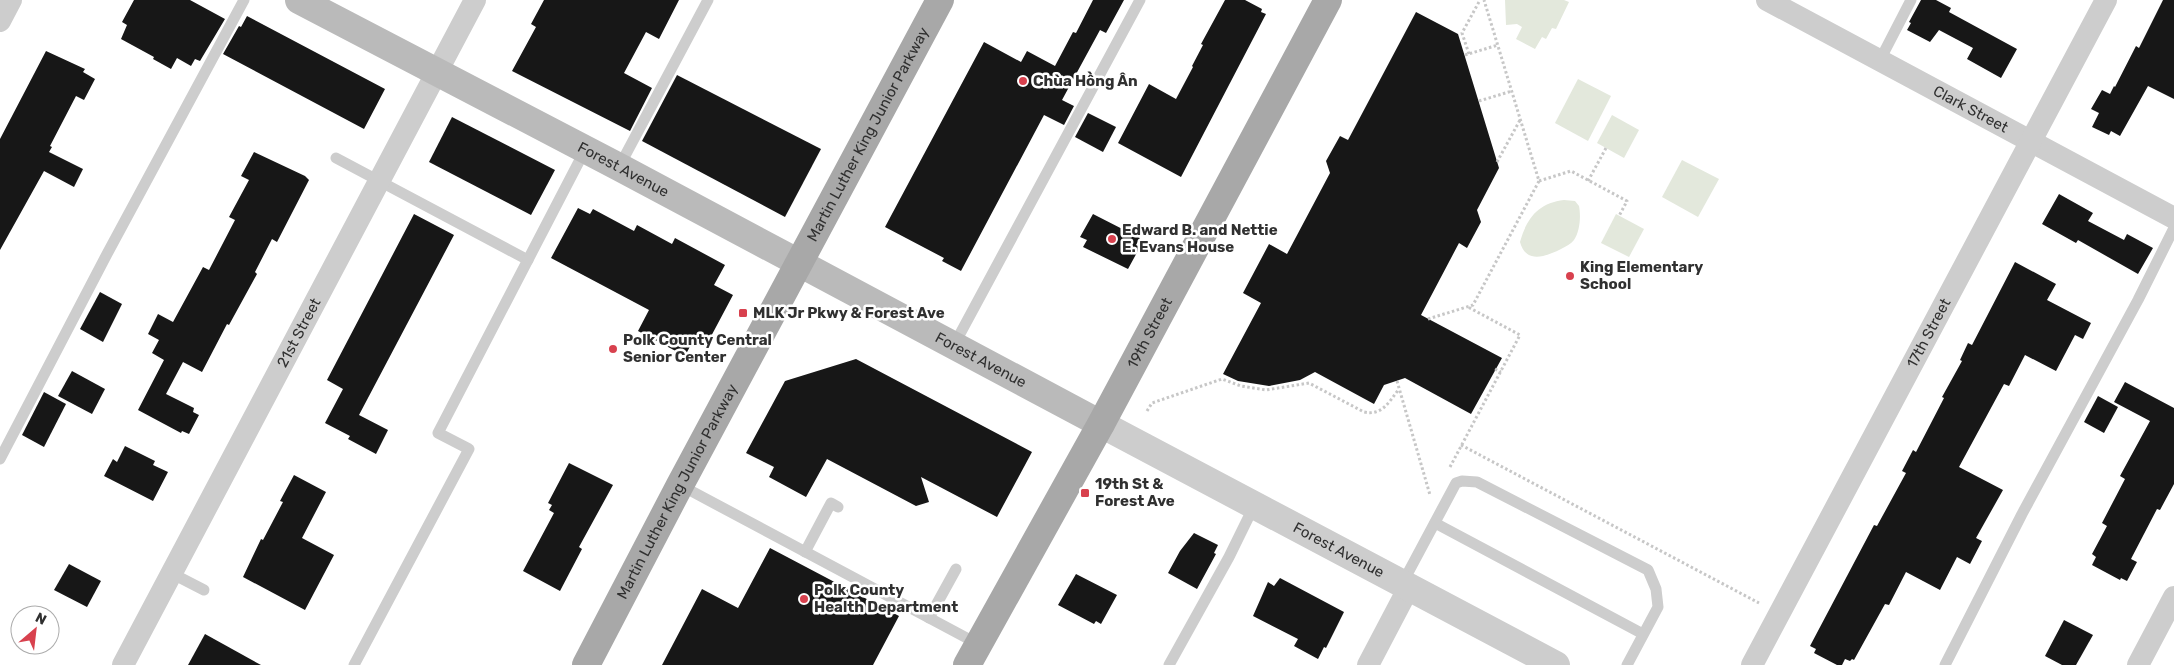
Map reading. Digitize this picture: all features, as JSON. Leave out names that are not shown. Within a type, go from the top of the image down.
[{"type":"main road","name":"Forest Avenue","points":[[299,0],[799,262],[1101,424]]},
{"type":"main road","name":"Martin Luther King Junior Parkway","points":[[586,665],[680,485],[940,0]]},
{"type":"main road","name":"19th Street","points":[[973,654],[1101,424],[1328,0]]},
{"type":"street","points":[[0,21],[11,0]]},
{"type":"street","name":"21st Street","points":[[122,665],[475,0]]},
{"type":"street","name":"Clark Street","points":[[1767,0],[2174,218]]},
{"type":"street","name":"17th Street","points":[[1752,665],[2106,0]]},
{"type":"street","name":"Forest Avenue","points":[[1101,424],[1556,665]]},
{"type":"street","points":[[1368,665],[1406,586]]},
{"type":"street","points":[[2138,665],[2174,597]]},
{"type":"lane","points":[[0,460],[244,0]]},
{"type":"lane","points":[[619,167],[708,0]]},
{"type":"lane","points":[[954,345],[1140,0]]},
{"type":"lane","points":[[1880,60],[1911,0]]},
{"type":"lane","points":[[349,664],[469,449],[438,433],[585,150]]},
{"type":"lane","points":[[336,158],[528,260]]},
{"type":"lane","points":[[1945,665],[2022,514],[2138,300],[2174,228]]},
{"type":"lane","points":[[1406,586],[1456,483],[1462,481],[1477,482],[1648,570],[1656,589],[1658,607],[1627,665]]},
{"type":"lane","points":[[680,485],[930,618],[973,654]]},
{"type":"lane","points":[[805,552],[831,503],[838,507]]},
{"type":"lane","points":[[1169,665],[1229,557],[1255,505]]},
{"type":"lane","points":[[1435,523],[1643,634]]},
{"type":"lane","points":[[930,618],[956,569]]},
{"type":"lane","points":[[171,573],[204,590]]},
{"type":"path","points":[[1482,0],[1498,45],[1539,181]]},
{"type":"path","points":[[1482,0],[1462,32],[1467,55],[1498,45]]},
{"type":"path","points":[[1479,101],[1512,91]]},
{"type":"path","points":[[1497,162],[1520,120]]},
{"type":"path","points":[[1588,181],[1606,148]]},
{"type":"path","points":[[1428,318],[1473,305],[1539,181],[1571,171],[1627,201],[1619,216]]},
{"type":"path","points":[[1449,469],[1520,335],[1467,307]]},
{"type":"path","points":[[1495,369],[1500,372]]},
{"type":"path","points":[[1147,411],[1152,402],[1222,379],[1240,386],[1266,390],[1309,383],[1371,414],[1385,408],[1399,390]]},
{"type":"path","points":[[1397,381],[1432,500],[1436,492]]},
{"type":"path","points":[[1461,445],[1759,603]]},
{"type":"shaded area","points":[[1505,0],[1564,0],[1569,2],[1556,29],[1552,28],[1546,39],[1542,37],[1535,49],[1516,39],[1522,27],[1517,24],[1506,25]]},
{"type":"shaded area","points":[[1578,79],[1611,96],[1588,141],[1555,123]]},
{"type":"shaded area","points":[[1612,115],[1639,130],[1624,158],[1597,143]]},
{"type":"shaded area","points":[[1682,160],[1719,179],[1698,217],[1662,197]]},
{"type":"shaded area","points":[[1564,200],[1575,201],[1579,206],[1580,223],[1574,240],[1567,246],[1543,256],[1537,257],[1527,254],[1520,242],[1530,219],[1548,204]]},
{"type":"shaded area","points":[[1616,214],[1644,229],[1629,257],[1601,243]]},
{"type":"building","points":[[134,0],[190,0],[225,19],[200,61],[195,59],[191,66],[177,58],[171,69],[153,59],[154,57],[121,39],[127,25],[122,22]]},
{"type":"building","points":[[544,0],[679,0],[659,39],[646,32],[624,73],[652,88],[630,131],[512,71],[536,27],[531,24]]},
{"type":"building","points":[[1093,0],[1124,0],[1106,33],[1100,30],[1062,100],[1074,106],[1064,125],[1044,115],[961,271],[942,261],[944,258],[885,227],[984,42],[1021,62],[1027,51],[1055,66],[1073,32],[1076,33]]},
{"type":"building","points":[[1225,0],[1245,0],[1262,9],[1261,12],[1266,14],[1181,177],[1118,143],[1149,84],[1176,99],[1203,45],[1201,44]]},
{"type":"building","points":[[1921,0],[1936,0],[1951,8],[1949,12],[2017,49],[2001,78],[1967,59],[1973,48],[1939,30],[1930,42],[1907,30],[1911,23],[1909,22]]},
{"type":"building","points":[[2163,0],[2174,0],[2174,99],[2148,86],[2120,136],[2111,131],[2109,135],[2092,127],[2099,113],[2091,109],[2102,90],[2110,94],[2115,87],[2136,46],[2139,48]]},
{"type":"building","points":[[1416,12],[1458,34],[1499,168],[1477,210],[1481,222],[1467,248],[1459,243],[1421,315],[1502,358],[1471,414],[1405,378],[1384,385],[1374,404],[1315,372],[1300,380],[1269,386],[1238,381],[1223,374],[1261,303],[1243,293],[1269,244],[1287,254],[1330,173],[1326,161],[1340,136],[1348,140]]},
{"type":"building","points":[[247,16],[385,89],[364,129],[223,54]]},
{"type":"building","points":[[46,51],[85,69],[83,72],[95,79],[84,100],[76,96],[50,146],[52,147],[49,152],[83,169],[74,187],[44,171],[0,250],[0,139]]},
{"type":"building","points":[[677,75],[821,149],[785,217],[642,141]]},
{"type":"building","points":[[1088,113],[1116,127],[1103,152],[1075,137]]},
{"type":"building","points":[[452,117],[555,170],[531,215],[429,162]]},
{"type":"building","points":[[254,152],[305,176],[309,180],[277,242],[272,239],[255,272],[257,274],[229,325],[227,324],[202,372],[183,362],[166,394],[194,408],[193,412],[199,415],[189,434],[182,431],[181,433],[138,410],[164,360],[152,353],[159,340],[148,334],[158,314],[173,322],[203,267],[209,270],[235,220],[229,217],[249,180],[241,176]]},
{"type":"building","points":[[2059,194],[2093,213],[2088,221],[2124,240],[2127,234],[2153,248],[2138,274],[2078,240],[2076,243],[2042,224]]},
{"type":"building","points":[[578,208],[590,214],[593,209],[634,231],[637,225],[672,244],[675,238],[725,265],[714,285],[733,295],[708,342],[696,335],[685,356],[638,331],[649,310],[551,258]]},
{"type":"building","points":[[414,214],[454,235],[359,415],[388,430],[376,454],[348,439],[350,436],[325,423],[343,389],[327,380]]},
{"type":"building","name":"Edward B. and Nettie E. Evans House","points":[[1093,214],[1140,238],[1136,245],[1140,247],[1128,269],[1083,247],[1087,240],[1080,237]]},
{"type":"building","points":[[2015,262],[2056,284],[2047,300],[2091,323],[2083,339],[2075,335],[2056,371],[2025,355],[2009,386],[2004,384],[1959,467],[2003,490],[1976,538],[1982,541],[1970,564],[1957,557],[1940,590],[1906,572],[1889,605],[1885,604],[1854,660],[1845,659],[1842,665],[1837,665],[1814,653],[1816,649],[1810,646],[1874,525],[1877,526],[1906,473],[1902,471],[1913,450],[1916,452],[1944,398],[1942,397],[1962,361],[1960,360],[1968,343],[1972,345]]},
{"type":"building","points":[[100,292],[122,304],[103,342],[80,329]]},
{"type":"building","points":[[856,359],[1032,452],[997,517],[921,477],[929,502],[916,506],[827,459],[806,497],[769,477],[774,467],[746,453],[785,381]]},
{"type":"building","points":[[72,371],[105,389],[92,414],[58,396]]},
{"type":"building","points":[[2125,382],[2174,408],[2174,484],[2160,510],[2157,509],[2131,559],[2137,562],[2127,581],[2121,578],[2120,580],[2092,565],[2096,557],[2092,554],[2107,526],[2102,523],[2125,479],[2120,476],[2150,421],[2114,402]]},
{"type":"building","points":[[44,392],[66,404],[44,447],[22,435]]},
{"type":"building","points":[[2098,396],[2118,407],[2104,433],[2084,422]]},
{"type":"building","points":[[125,446],[155,461],[153,465],[168,472],[153,501],[104,476],[113,459],[117,462]]},
{"type":"building","points":[[569,463],[613,485],[579,547],[582,549],[560,591],[523,571],[554,513],[549,510],[552,505],[548,503]]},
{"type":"building","points":[[294,475],[326,492],[302,538],[334,555],[305,610],[243,577],[261,539],[263,540],[283,502],[280,501]]},
{"type":"building","points":[[1194,533],[1218,545],[1214,553],[1216,554],[1197,589],[1168,573],[1180,551]]},
{"type":"building","name":"Polk County Health Department","points":[[770,548],[899,616],[873,665],[662,665],[702,589],[738,608]]},
{"type":"building","points":[[69,564],[101,581],[87,607],[54,590]]},
{"type":"building","points":[[1076,574],[1117,595],[1101,624],[1096,621],[1094,624],[1058,605]]},
{"type":"building","points":[[1280,578],[1344,612],[1326,648],[1324,647],[1318,659],[1294,646],[1298,639],[1253,616],[1268,582],[1274,586]]},
{"type":"building","points":[[2064,620],[2093,635],[2076,665],[2062,665],[2045,656]]},
{"type":"building","points":[[205,634],[261,665],[188,665]]},
{"type":"place","name":"Chùa Hồng Ân","points":[[1023,81]]},
{"type":"place","name":"Edward B. and Nettie E. Evans House","points":[[1112,239]]},
{"type":"place","name":"King Elementary School","points":[[1570,276]]},
{"type":"place","name":"MLK Jr Pkwy & Forest Ave","points":[[743,313]]},
{"type":"place","name":"Polk County Central Senior Center","points":[[613,349]]},
{"type":"place","name":"19th St & Forest Ave","points":[[1085,493]]},
{"type":"place","name":"Polk County Health Department","points":[[804,599]]}]
